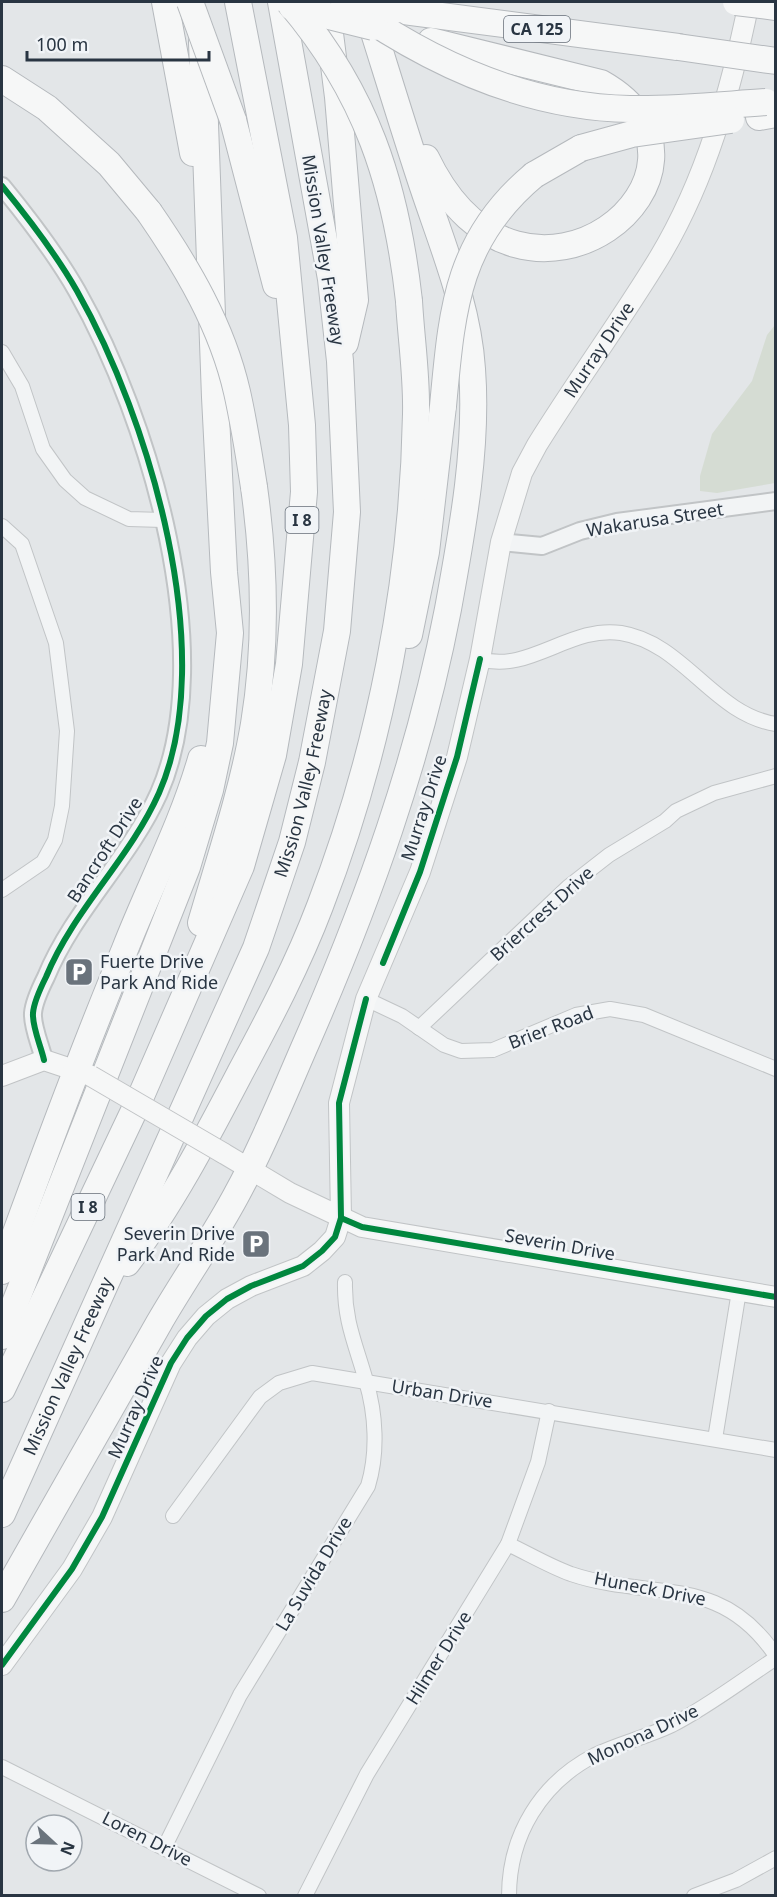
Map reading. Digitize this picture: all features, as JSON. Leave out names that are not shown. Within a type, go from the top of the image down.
[{"type":"highway","points":[[165,2],[192,149],[211,293]]},
{"type":"highway","points":[[190,2],[233,120],[296,358]]},
{"type":"highway","points":[[2,1336],[197,835],[210,790],[225,700],[230,633],[224,572],[200,2]]},
{"type":"highway","name":"Mission Valley Freeway","points":[[2,1389],[141,1096],[241,866],[273,755],[289,663],[303,503],[302,425],[284,238],[238,2]]},
{"type":"highway","points":[[271,2],[601,83],[620,93],[636,108],[650,143],[651,161],[647,181],[630,212],[599,234],[571,245],[554,248],[526,247],[490,234],[458,209],[446,195],[390,82]]},
{"type":"highway","name":"Mission Valley Freeway","points":[[2,1514],[256,948],[292,842],[312,762],[337,631],[347,512],[340,361],[331,279],[281,2]]},
{"type":"highway","points":[[289,2],[311,27],[346,80],[379,154],[400,235],[409,301],[416,412],[409,535],[382,704],[366,769]]},
{"type":"highway","points":[[326,2],[338,97],[355,300],[340,361]]},
{"type":"highway","name":"CA 125","points":[[332,2],[776,61]]},
{"type":"highway","points":[[344,2],[407,44],[447,65],[526,93],[593,106],[629,109],[769,108]]},
{"type":"highway","points":[[2,1599],[249,1170],[353,935],[407,781],[437,662],[454,576],[467,482],[472,425],[472,370],[462,301],[364,2]]},
{"type":"highway","points":[[735,2],[776,7]]},
{"type":"highway","points":[[2,79],[48,108],[109,164],[149,212],[179,255],[212,317],[237,390],[260,529],[264,619],[254,725],[223,848],[172,1024]]},
{"type":"highway","points":[[101,1297],[156,1224],[271,1015],[320,906],[366,769],[399,681],[426,552],[451,324],[463,273],[471,251],[496,213],[534,175],[581,148],[632,134],[769,108]]},
{"type":"highway","points":[[2,1271],[83,1073],[143,903],[176,831],[202,759],[221,665],[224,572]]},
{"type":"main road","name":"Murray Drive","points":[[2,1665],[72,1569],[102,1517],[171,1363],[187,1338],[206,1316],[227,1299],[251,1286],[303,1266],[322,1251],[335,1236],[341,1218],[339,1103],[366,999],[420,872],[457,757],[480,659],[501,542],[522,473],[537,445],[659,258],[684,211],[704,165],[725,102],[749,2]]},
{"type":"main road","name":"Severin Drive","points":[[44,1060],[83,1073],[249,1170],[362,1227],[776,1297]]},
{"type":"main road","points":[[2,1076],[44,1060]]},
{"type":"street","name":"Bancroft Drive","points":[[2,186],[41,237],[77,291],[107,350],[131,407],[163,520],[183,633],[182,689],[176,741],[160,791],[145,821],[73,924],[52,961],[33,1013],[44,1060]]},
{"type":"street","points":[[2,352],[22,386],[43,449],[65,480],[86,498],[129,519],[163,520]]},
{"type":"street","name":"Wakarusa Street","points":[[501,542],[542,546],[580,531],[617,522],[776,501]]},
{"type":"street","points":[[2,526],[22,544],[56,643],[67,731],[62,806],[55,840],[43,862],[2,890]]},
{"type":"street","points":[[480,659],[493,663],[519,660],[572,638],[619,633],[645,639],[668,652],[739,712],[756,721],[776,724]]},
{"type":"street","name":"Briercrest Drive","points":[[419,1028],[568,887],[609,855],[665,821],[676,811],[714,793],[776,776]]},
{"type":"street","name":"Brier Road","points":[[366,999],[452,1048],[486,1052],[576,1015],[599,1010],[622,1010],[644,1015],[776,1070]]},
{"type":"street","name":"La Suvida Drive","points":[[164,1848],[240,1695],[368,1485],[375,1462],[366,1381],[354,1350],[345,1303],[345,1282]]},
{"type":"street","points":[[715,1439],[739,1291]]},
{"type":"street","name":"Urban Drive","points":[[173,1516],[252,1406],[269,1389],[290,1378],[312,1373],[776,1450]]},
{"type":"street","name":"Hilmer Drive","points":[[305,1896],[367,1774],[508,1544],[538,1462],[549,1411]]},
{"type":"street","name":"Huneck Drive","points":[[508,1544],[571,1574],[714,1601],[742,1617],[776,1657]]},
{"type":"street","name":"Monona Drive","points":[[509,1896],[510,1867],[520,1832],[537,1804],[558,1781],[597,1754],[654,1733],[694,1713],[776,1657]]},
{"type":"street","name":"Loren Drive","points":[[2,1767],[259,1896]]},
{"type":"street","points":[[694,1896],[736,1880],[776,1858]]},
{"type":"shaded area","points":[[775,325],[775,483],[717,493],[700,491],[700,476],[712,434],[752,381],[767,335]]},
{"type":"cycle path","points":[[2,186],[60,264],[104,343],[129,403],[151,469],[168,538],[179,607],[182,674],[176,737],[159,793],[147,817],[71,929],[38,994],[33,1018],[44,1060]]},
{"type":"cycle path","points":[[383,963],[420,872],[457,757],[480,659]]},
{"type":"cycle path","points":[[2,1665],[72,1569],[102,1517],[171,1363],[187,1338],[206,1316],[227,1299],[251,1286],[303,1266],[335,1237],[341,1218],[339,1103],[366,999]]},
{"type":"cycle path","points":[[341,1218],[362,1227],[776,1297]]},
{"type":"place","name":"Fuerte Drive Park And Ride","points":[[79,972]]},
{"type":"place","name":"Severin Drive Park And Ride","points":[[256,1244]]}]
